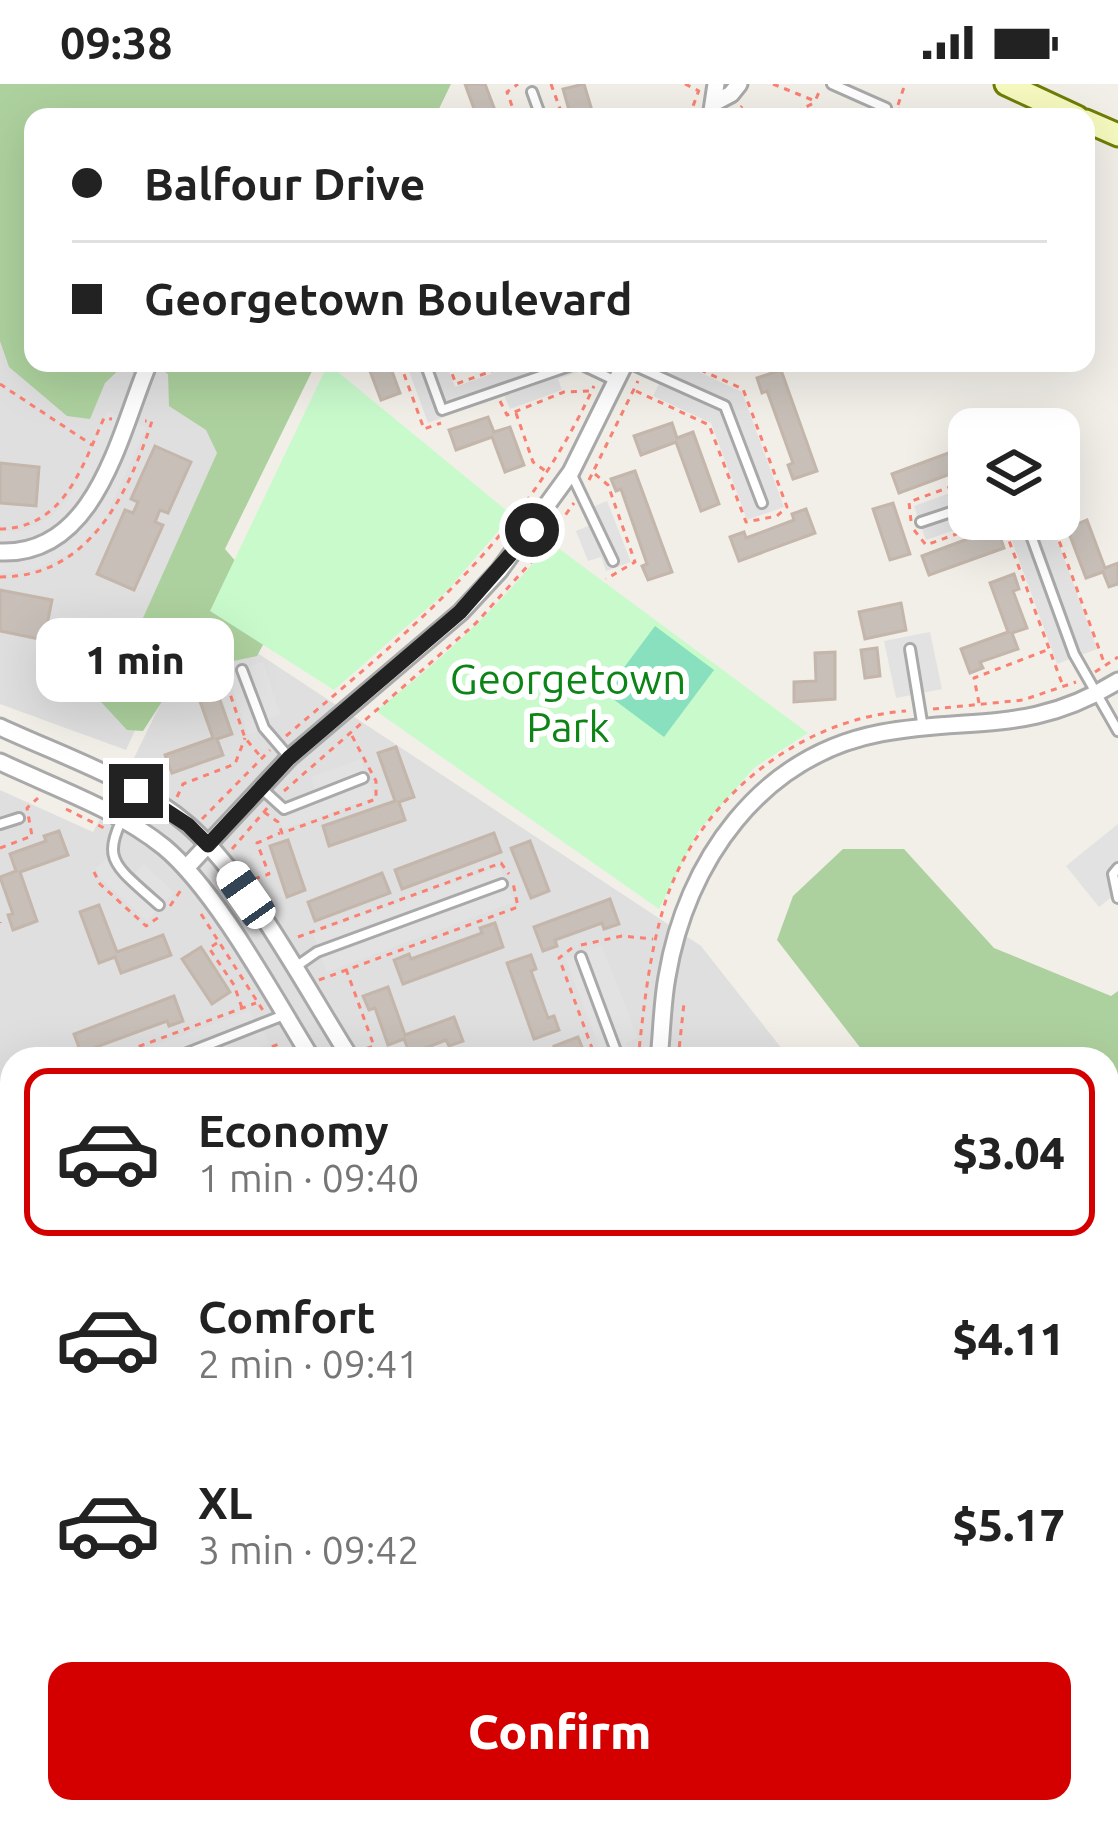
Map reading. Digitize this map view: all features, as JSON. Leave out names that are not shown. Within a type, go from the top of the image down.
[{"type":"street","points":[[716,108],[739,84]]},
{"type":"street","points":[[1006,84],[1058,108]]},
{"type":"street","points":[[0,552],[19,553],[44,545],[82,515],[96,493],[145,372]]},
{"type":"street","points":[[186,868],[289,758],[460,612],[499,571],[571,472],[623,372]]},
{"type":"street","points":[[660,1047],[666,979],[687,900],[722,835],[776,780],[809,760],[862,739],[1018,722],[1096,695],[1118,681]]},
{"type":"street","points":[[0,727],[136,791],[175,815],[208,845],[343,1047]]},
{"type":"street","points":[[0,762],[122,819],[186,868],[304,1047]]},
{"type":"lane","points":[[832,84],[885,108]]},
{"type":"lane","points":[[532,92],[538,108]]},
{"type":"lane","points":[[428,372],[442,410],[552,372]]},
{"type":"lane","points":[[648,372],[724,406],[762,502]]},
{"type":"lane","points":[[599,373],[618,382]]},
{"type":"lane","points":[[571,472],[613,561]]},
{"type":"lane","points":[[921,522],[948,513]]},
{"type":"lane","points":[[1033,540],[1074,655],[1118,731]]},
{"type":"lane","points":[[910,649],[923,729]]},
{"type":"lane","points":[[242,670],[264,728],[289,758]]},
{"type":"lane","points":[[260,787],[284,809],[364,778]]},
{"type":"lane","points":[[136,791],[110,846],[112,859],[159,904]]},
{"type":"lane","points":[[0,824],[19,818]]},
{"type":"lane","points":[[1118,868],[1113,874],[1118,898]]},
{"type":"lane","points":[[292,968],[317,952],[502,884]]},
{"type":"lane","points":[[581,957],[615,1047]]},
{"type":"lane","points":[[203,1047],[284,1015]]},
{"type":"path","points":[[513,108],[507,92],[518,84]]},
{"type":"path","points":[[685,84],[700,87]]},
{"type":"path","points":[[773,84],[815,101]]},
{"type":"path","points":[[810,108],[823,84]]},
{"type":"path","points":[[451,372],[456,384],[489,372]]},
{"type":"path","points":[[238,857],[232,850],[275,800],[476,623],[533,560],[594,472],[642,372]]},
{"type":"path","points":[[190,809],[203,820],[261,757],[443,601],[491,548],[547,472],[599,373]]},
{"type":"path","points":[[0,384],[92,445]]},
{"type":"path","points":[[516,411],[533,462],[547,472]]},
{"type":"path","points":[[594,472],[608,485],[635,562],[606,579]]},
{"type":"path","points":[[1009,540],[1064,688]]},
{"type":"path","points":[[1060,540],[1106,666]]},
{"type":"path","points":[[980,705],[974,678],[1049,649]]},
{"type":"path","points":[[639,1047],[647,973],[667,898],[700,832],[749,777],[801,742],[883,713],[1023,700],[1064,688],[1118,657]]},
{"type":"path","points":[[223,673],[245,738],[261,757]]},
{"type":"path","points":[[168,792],[176,799],[182,784],[235,764],[245,738]]},
{"type":"path","points":[[245,868],[253,879],[269,874],[257,843],[282,832]]},
{"type":"path","points":[[94,872],[100,884],[146,926],[170,907],[182,889]]},
{"type":"path","points":[[219,942],[209,948],[234,985],[242,1008]]},
{"type":"path","points":[[346,968],[374,1046],[370,1047]]},
{"type":"path","points":[[137,1047],[258,1002]]},
{"type":"path","points":[[679,1047],[684,1003]]},
{"type":"path","points":[[270,1047],[283,1042]]},
{"type":"shaded area","points":[[0,84],[24,108],[24,372],[299,372],[126,750],[0,704]]},
{"type":"shaded area","points":[[409,372],[449,372],[455,387],[496,372],[579,372],[558,379],[562,390],[510,409],[504,395],[428,423]]},
{"type":"shaded area","points":[[665,372],[699,372],[742,392],[784,507],[747,520],[711,423],[653,396]]},
{"type":"shaded area","points":[[107,411],[147,427],[105,519],[75,551],[35,569],[0,573],[0,531],[23,531],[50,517],[70,496]]},
{"type":"shaded area","points":[[948,494],[948,532],[926,540],[914,506]]},
{"type":"shaded area","points":[[607,501],[631,562],[606,571],[601,557],[588,561],[576,531],[591,525],[585,510]]},
{"type":"shaded area","points":[[1012,540],[1058,540],[1097,649],[1057,664]]},
{"type":"shaded area","points":[[203,617],[701,946],[781,1047],[0,1047],[0,790],[93,832]]},
{"type":"shaded area","points":[[930,632],[942,689],[896,698],[884,641]]},
{"type":"shaded area","points":[[263,662],[280,714],[270,718],[272,728],[248,735],[227,673]]},
{"type":"shaded area","points":[[361,759],[374,797],[283,829],[274,806],[315,792],[311,777]]},
{"type":"shaded area","points":[[1118,824],[1118,892],[1099,907],[1066,866]]},
{"type":"shaded area","points":[[113,853],[134,874],[144,864],[174,892],[147,921],[101,879],[96,868]]},
{"type":"shaded area","points":[[500,867],[514,902],[327,972],[313,934]]},
{"type":"shaded area","points":[[602,946],[638,1038],[625,1043],[626,1047],[599,1047],[566,960]]},
{"type":"shaded area","points":[[249,1011],[270,1043],[259,1047],[151,1047]]},
{"type":"green space","points":[[0,84],[451,84],[439,108],[24,108],[24,372],[117,372],[105,383],[90,419],[67,416],[9,367],[0,341]]},
{"type":"green space","points":[[165,372],[312,372],[225,549],[280,613],[257,656],[181,672],[143,731],[127,730],[77,676],[97,624],[143,618],[217,453],[206,430],[169,406]]},
{"type":"green space","name":"Georgetown Park","points":[[324,372],[338,372],[512,515],[447,591],[334,690],[210,611]]},
{"type":"green space","name":"Georgetown Park","points":[[550,542],[808,733],[755,767],[698,831],[659,909],[376,711],[468,632]]},
{"type":"green space","points":[[655,626],[714,670],[664,737],[605,693]]},
{"type":"green space","points":[[843,849],[904,849],[994,948],[1111,996],[1118,991],[1118,1047],[860,1047],[777,940],[793,896]]},
{"type":"building","points":[[465,84],[485,84],[494,108],[474,108]]},
{"type":"building","points":[[584,84],[591,108],[568,108],[563,89]]},
{"type":"building","points":[[370,372],[392,372],[400,393],[381,400]]},
{"type":"building","points":[[782,372],[817,471],[793,479],[788,465],[793,463],[767,391],[762,393],[757,378]]},
{"type":"building","points":[[488,417],[494,432],[510,427],[524,465],[505,472],[492,437],[456,450],[449,430]]},
{"type":"building","points":[[672,423],[677,438],[693,432],[719,504],[701,511],[676,442],[641,455],[634,436]]},
{"type":"building","points":[[155,446],[191,462],[168,513],[160,510],[155,522],[163,525],[134,590],[97,574],[125,510],[133,513],[138,502],[131,499]]},
{"type":"building","points":[[948,453],[948,475],[899,493],[892,474]]},
{"type":"building","points":[[0,463],[39,467],[36,506],[0,503]]},
{"type":"building","points":[[635,471],[672,572],[648,580],[621,489],[616,491],[611,479]]},
{"type":"building","points":[[893,503],[910,554],[890,560],[873,509]]},
{"type":"building","points":[[806,509],[815,533],[739,561],[730,537],[744,532],[746,538],[794,520],[792,514]]},
{"type":"building","points":[[1087,520],[1105,568],[1118,563],[1118,584],[1109,587],[1103,572],[1086,578],[1072,540],[1080,540],[1080,523]]},
{"type":"building","points":[[965,540],[1001,540],[1004,548],[929,575],[922,556]]},
{"type":"building","points":[[1014,574],[1019,589],[1013,591],[1027,628],[1012,633],[1018,649],[980,662],[983,668],[970,673],[961,649],[1008,632],[990,583]]},
{"type":"building","points":[[0,590],[52,600],[44,640],[0,631]]},
{"type":"building","points":[[901,603],[906,630],[865,639],[859,612]]},
{"type":"building","points":[[877,648],[880,676],[865,678],[861,650]]},
{"type":"building","points":[[835,652],[835,699],[794,702],[794,682],[816,681],[815,653]]},
{"type":"building","points":[[214,683],[232,734],[217,739],[223,755],[172,773],[165,755],[213,738],[196,690]]},
{"type":"building","points":[[396,747],[414,797],[399,802],[405,820],[329,846],[323,826],[395,801],[378,753]]},
{"type":"building","points":[[59,831],[68,855],[20,872],[37,921],[13,930],[8,915],[13,914],[0,877],[16,871],[10,854]]},
{"type":"building","points":[[494,833],[501,852],[402,889],[395,870]]},
{"type":"building","points":[[288,840],[305,890],[287,897],[270,846]]},
{"type":"building","points":[[530,841],[549,891],[531,898],[511,848]]},
{"type":"building","points":[[382,873],[390,893],[315,921],[308,902]]},
{"type":"building","points":[[610,899],[619,924],[604,929],[602,923],[555,940],[557,946],[543,951],[534,927]]},
{"type":"building","points":[[99,905],[117,952],[163,935],[171,955],[121,973],[115,957],[99,963],[80,912]]},
{"type":"building","points":[[495,923],[503,947],[403,984],[394,960],[409,954],[411,959],[482,933],[480,928]]},
{"type":"building","points":[[201,947],[230,992],[212,1004],[182,959]]},
{"type":"building","points":[[531,955],[536,969],[531,971],[548,1018],[554,1016],[559,1030],[534,1039],[507,963]]},
{"type":"building","points":[[388,987],[405,1035],[454,1017],[463,1041],[407,1047],[404,1039],[388,1045],[375,1008],[369,1010],[363,996]]},
{"type":"building","points":[[174,996],[183,1021],[169,1026],[167,1021],[96,1047],[79,1047],[74,1034]]},
{"type":"building","points":[[578,1037],[582,1047],[554,1047]]},
{"type":"route","points":[[136,791],[163,806],[208,845],[289,758],[460,612],[532,530]]}]
